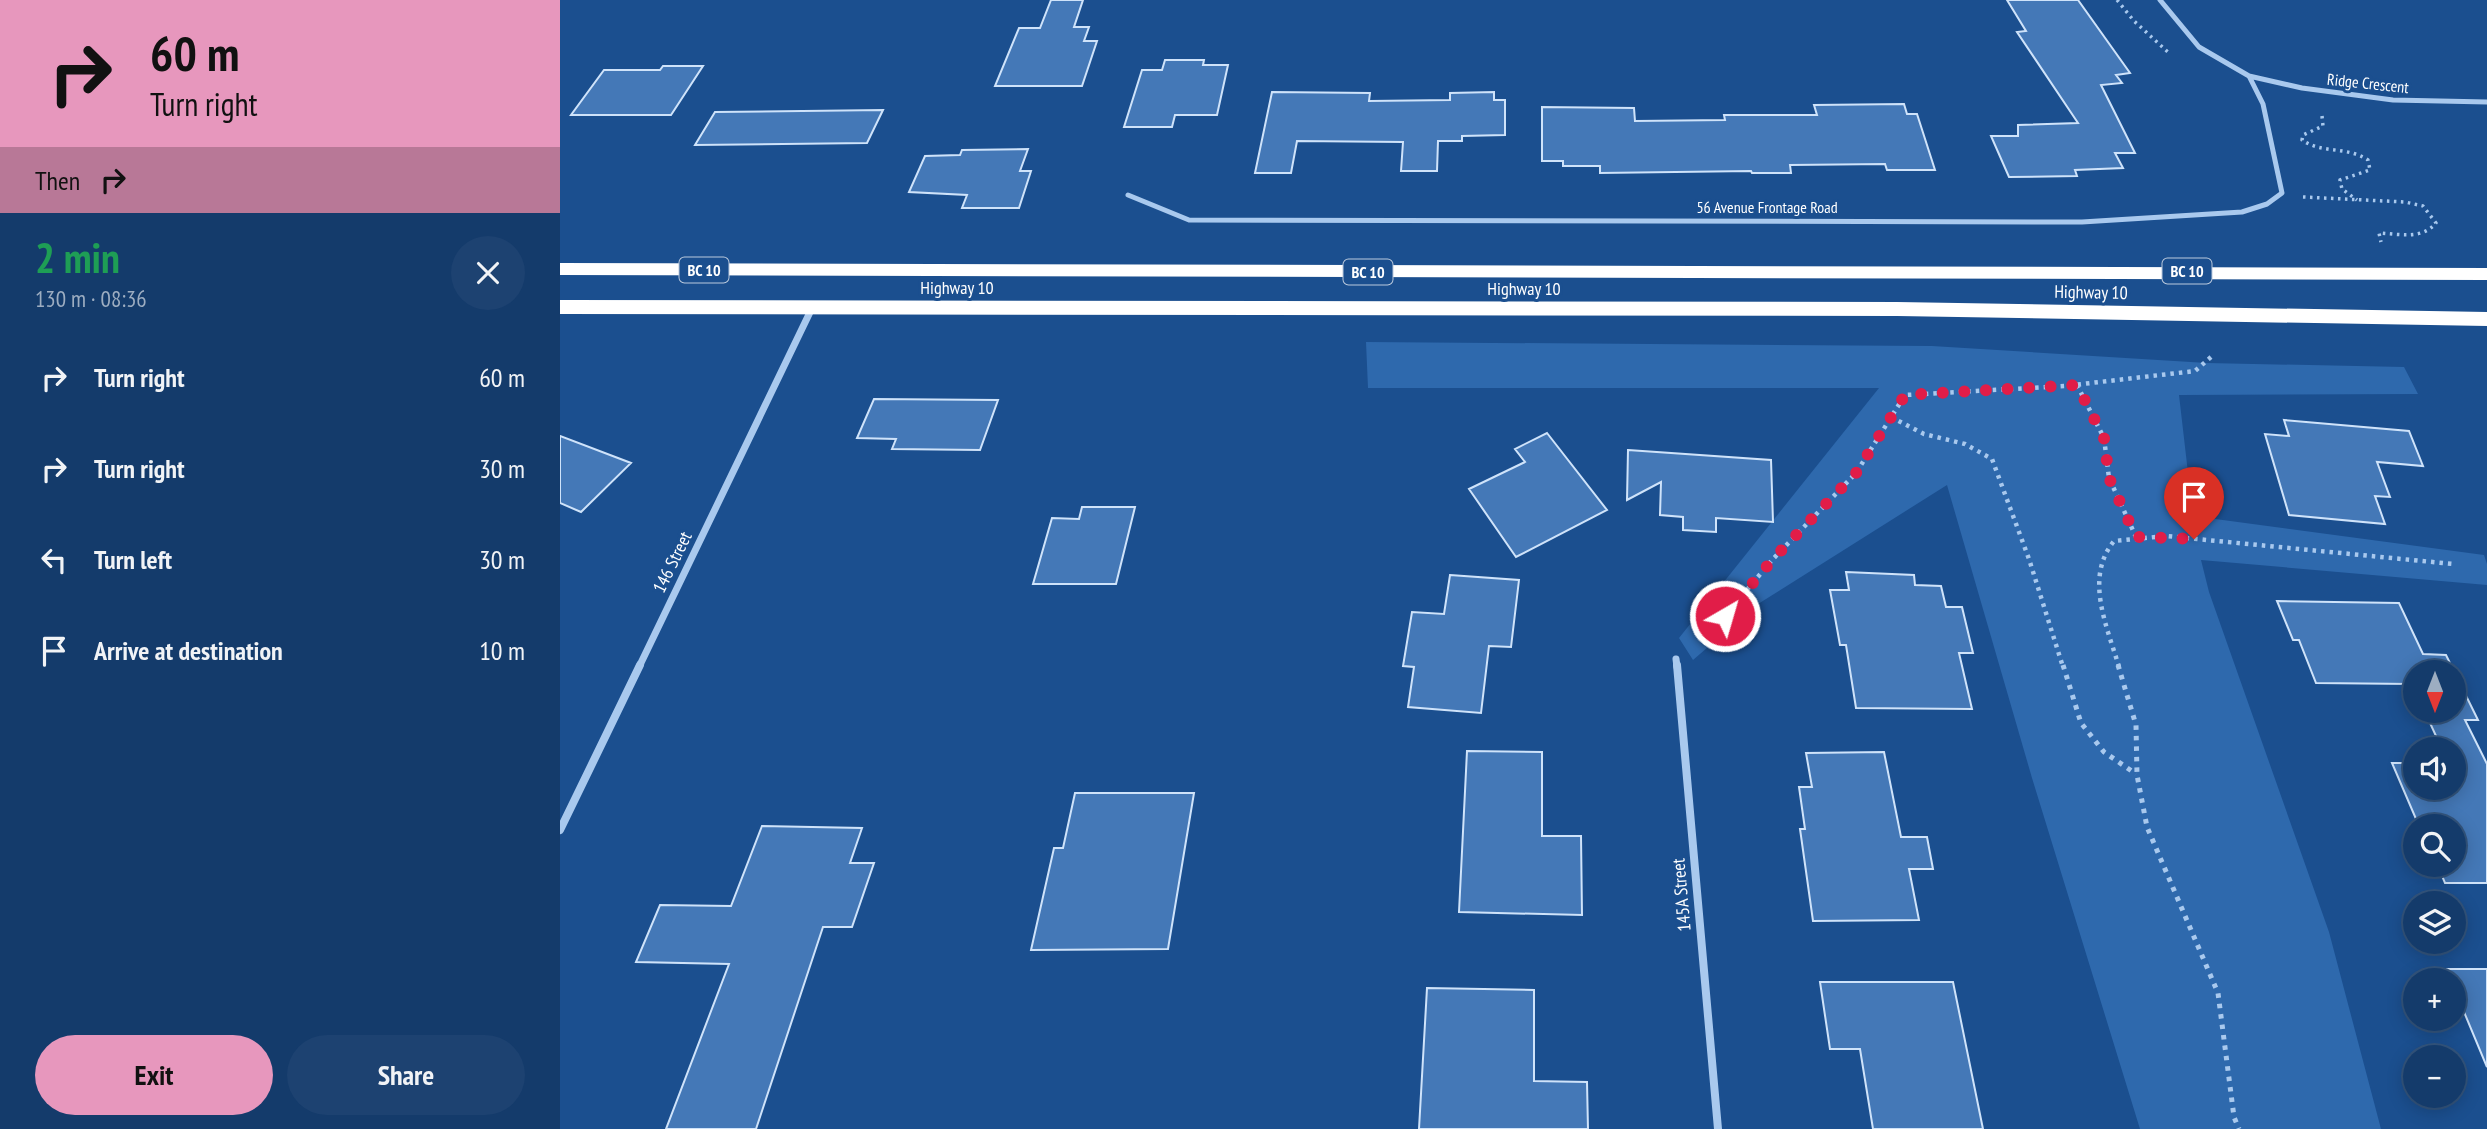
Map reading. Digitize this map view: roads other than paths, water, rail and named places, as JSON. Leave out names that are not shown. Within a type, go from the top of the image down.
[{"type":"highway","name":"Highway 10","points":[[560,269],[2487,274]]},
{"type":"highway","name":"Highway 10","points":[[560,307],[1897,309],[2487,319]]},
{"type":"street","name":"Ridge Crescent","points":[[2160,0],[2199,47],[2249,76],[2302,88],[2393,100],[2487,102]]},
{"type":"street","name":"56 Avenue Frontage Road","points":[[1128,195],[1189,219],[2082,222],[2242,212],[2267,204],[2282,193],[2263,104],[2249,76]]},
{"type":"street","name":"146 Street","points":[[560,830],[813,308]]},
{"type":"street","name":"145A Street","points":[[1676,659],[1718,1129]]}]
